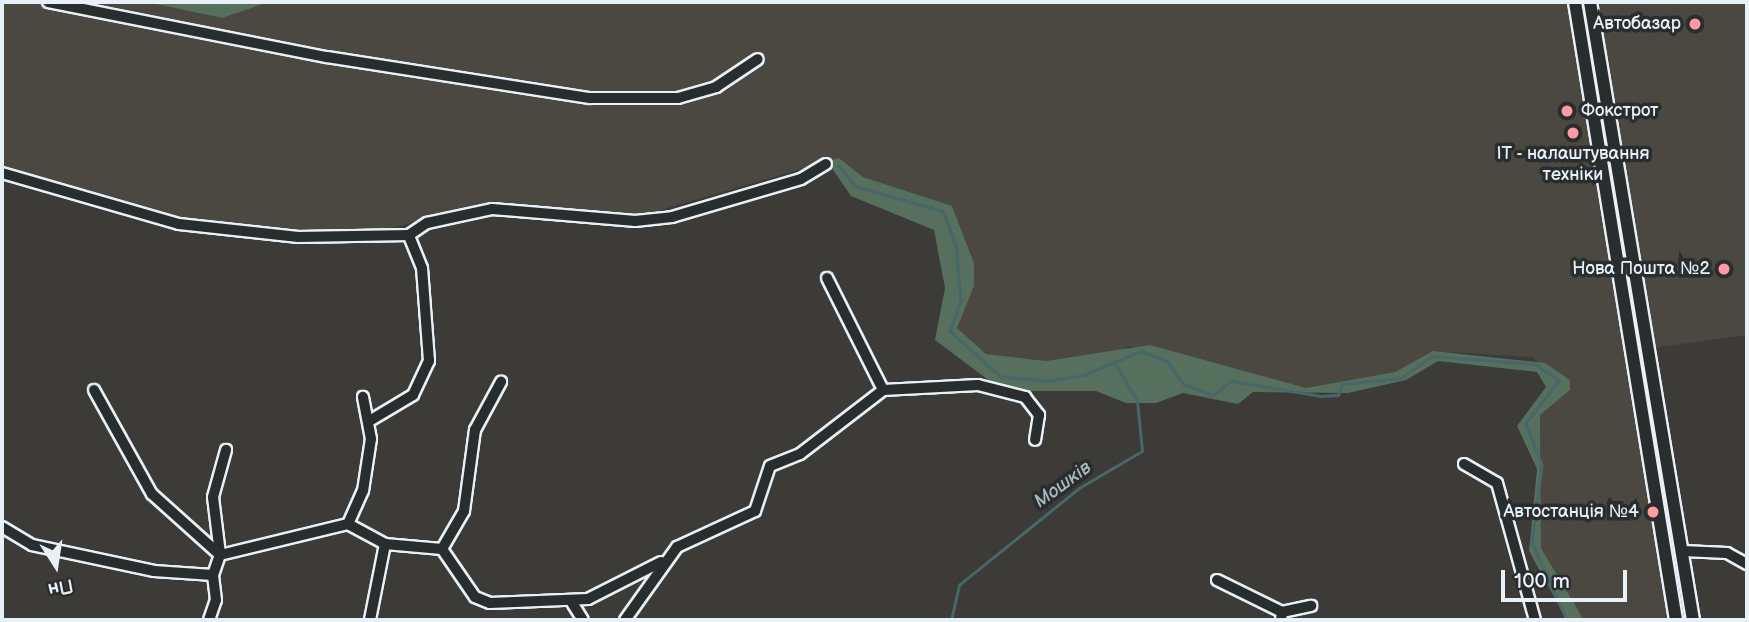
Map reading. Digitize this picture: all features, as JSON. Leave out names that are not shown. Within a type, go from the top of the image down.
[{"type":"main road","points":[[1575,2],[1676,619],[1693,618],[1590,2]]},
{"type":"street","points":[[48,2],[327,57],[590,99],[658,100],[698,93],[758,60]]},
{"type":"street","points":[[2,173],[179,224],[298,237],[410,235],[427,223],[492,209],[635,221],[672,217],[801,179],[826,164]]},
{"type":"street","points":[[371,420],[413,395],[429,361],[422,268],[410,235]]},
{"type":"street","points":[[827,278],[883,390]]},
{"type":"street","points":[[442,549],[464,511],[475,430],[501,382]]},
{"type":"street","points":[[442,549],[475,597],[490,603],[571,601],[613,590],[667,558],[691,537],[755,511],[771,466],[800,454],[883,390],[978,385],[1025,397],[1039,415],[1035,440]]},
{"type":"street","points":[[94,390],[152,494],[220,555]]},
{"type":"street","points":[[348,523],[363,491],[371,420],[363,397]]},
{"type":"street","points":[[209,620],[216,600],[213,575],[220,555],[213,497],[226,450]]},
{"type":"street","points":[[1464,464],[1497,483],[1535,620]]},
{"type":"street","points":[[220,555],[348,523],[385,544],[442,549]]},
{"type":"street","points":[[2,527],[32,545],[154,571],[213,575]]},
{"type":"street","points":[[370,620],[385,544]]},
{"type":"street","points":[[1683,551],[1727,553],[1747,564]]},
{"type":"street","points":[[625,620],[667,558]]},
{"type":"street","points":[[1217,580],[1282,616],[1311,606]]},
{"type":"street","points":[[571,601],[583,620]]},
{"type":"shaded area","points":[[2,2],[146,2],[222,18],[269,2],[1580,2],[1678,620],[1584,620],[1541,548],[1540,415],[1570,390],[1532,357],[1433,351],[1395,372],[1306,388],[1129,346],[1115,355],[1046,361],[986,354],[956,328],[974,286],[974,263],[952,206],[863,177],[839,158],[643,215],[479,204],[377,232],[286,233],[192,222],[2,169]]},
{"type":"shaded area","points":[[1592,2],[1747,2],[1747,335],[1652,348]]},
{"type":"green space","points":[[146,2],[269,2],[222,18]]},
{"type":"green space","points":[[839,158],[863,177],[952,206],[974,263],[974,286],[957,328],[986,354],[1046,361],[1150,345],[1306,388],[1395,372],[1433,351],[1545,363],[1570,380],[1570,390],[1540,415],[1541,548],[1584,620],[1567,620],[1529,551],[1537,469],[1517,426],[1546,387],[1537,372],[1438,361],[1406,380],[1348,393],[1253,392],[1238,404],[1183,393],[1156,403],[1126,403],[1096,391],[1019,391],[991,382],[935,340],[945,288],[934,230],[851,196],[827,161]]},
{"type":"waterway","points":[[839,166],[855,186],[943,211],[956,245],[961,301],[950,331],[1000,376],[1047,381],[1084,375],[1141,351],[1167,361],[1184,384],[1213,395],[1231,381],[1321,396],[1338,395],[1342,384],[1401,378],[1432,356],[1536,364],[1559,381],[1526,423],[1542,465],[1532,542],[1567,620]]},
{"type":"waterway","name":"Мошків","points":[[951,620],[959,585],[1079,488],[1142,451],[1137,401],[1115,364]]},
{"type":"place","name":"Автобазар","points":[[1695,24]]},
{"type":"place","name":"Фокстрот","points":[[1567,111]]},
{"type":"place","name":"ІТ - налаштування техніки","points":[[1573,133]]},
{"type":"place","name":"Нова Пошта №2","points":[[1724,269]]},
{"type":"place","name":"Автостанція №4","points":[[1653,512]]}]
